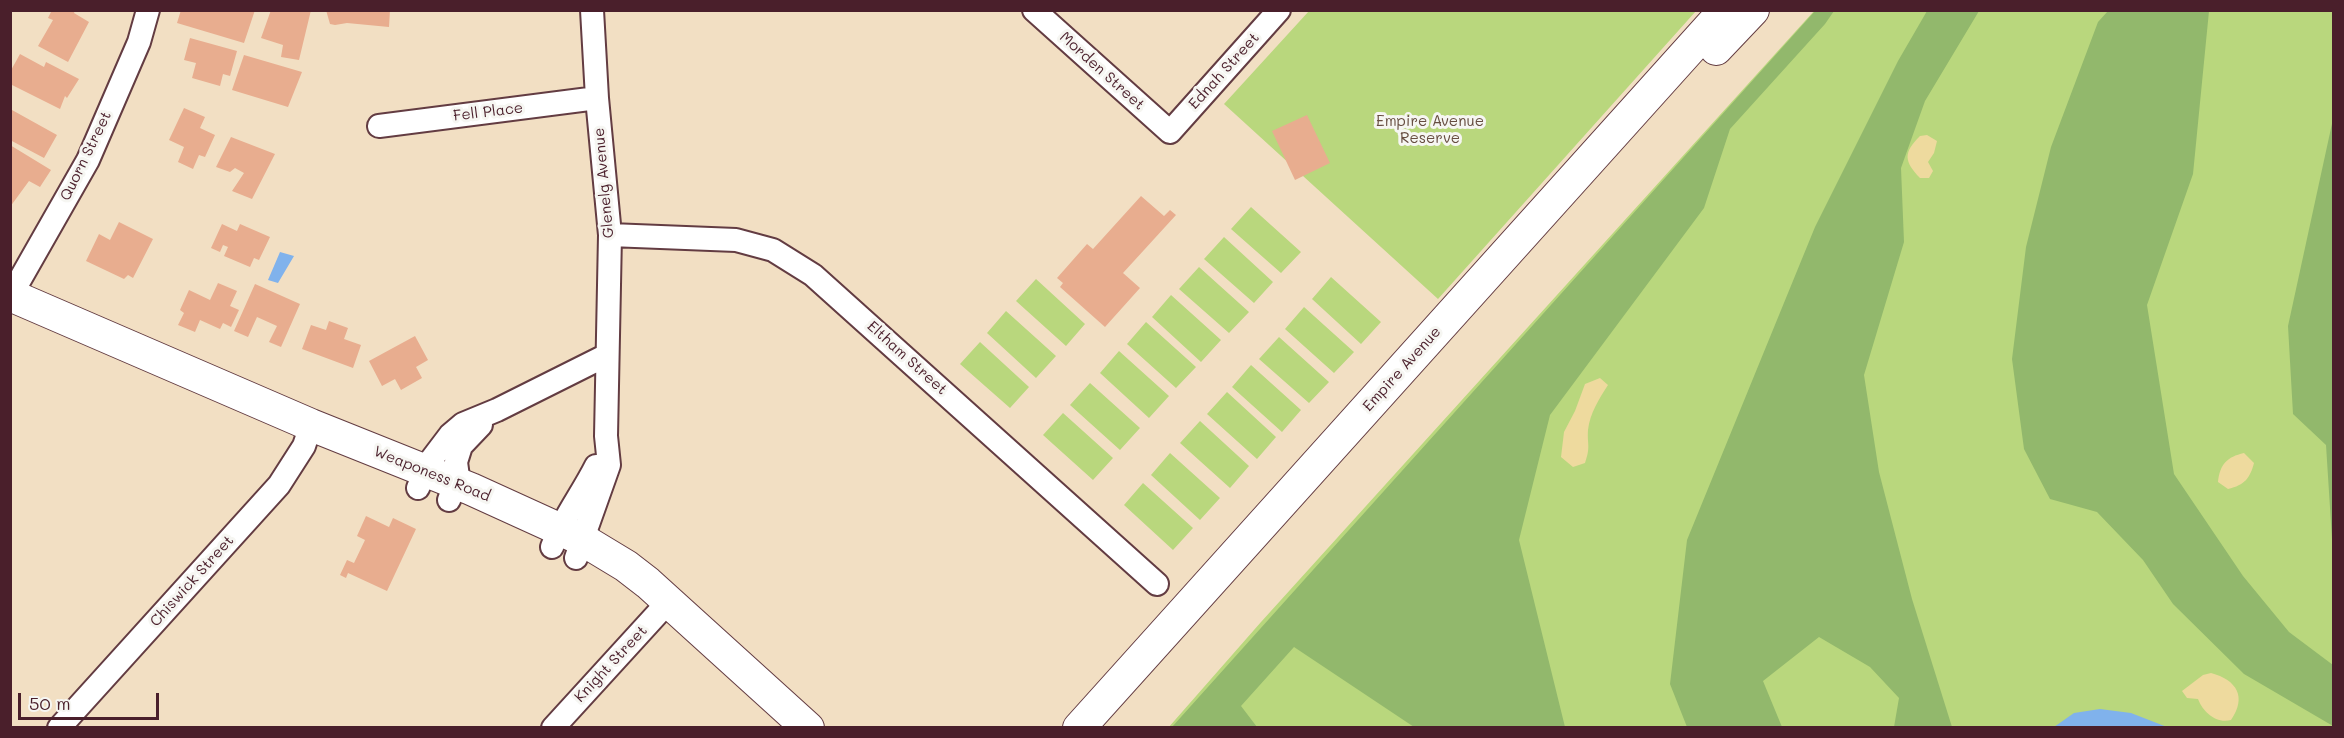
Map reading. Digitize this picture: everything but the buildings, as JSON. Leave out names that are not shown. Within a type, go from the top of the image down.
[{"type":"main road","name":"Empire Avenue","points":[[1079,728],[1725,10]]},
{"type":"main road","name":"Empire Avenue","points":[[1107,728],[1198,623],[1753,10]]},
{"type":"main road","name":"Weaponess Road","points":[[11,301],[307,436],[452,491],[567,543],[626,566],[663,607],[783,728]]},
{"type":"main road","name":"Weaponess Road","points":[[663,607],[808,728]]},
{"type":"street","name":"Quorn Street","points":[[11,301],[87,160],[139,42],[148,10]]},
{"type":"street","name":"Glenelg Avenue","points":[[567,543],[582,494],[598,463],[606,436],[610,235],[597,98],[592,10]]},
{"type":"street","name":"Morden Street","points":[[1034,10],[1170,132]]},
{"type":"street","name":"Ednah Street","points":[[1170,132],[1279,10]]},
{"type":"street","name":"Fell Place","points":[[379,126],[597,98]]},
{"type":"street","name":"Eltham Street","points":[[610,235],[736,240],[772,250],[813,275],[1157,584]]},
{"type":"street","points":[[422,479],[428,464],[450,435],[463,424],[497,410],[607,355]]},
{"type":"street","points":[[452,491],[458,477],[456,462],[461,446],[497,410]]},
{"type":"street","name":"Chiswick Street","points":[[59,728],[279,485],[307,436]]},
{"type":"street","name":"Knight Street","points":[[553,728],[663,607]]},
{"type":"green space","name":"Empire Avenue Reserve","points":[[1309,11],[1696,11],[1438,299],[1224,104]]},
{"type":"green space","points":[[1814,11],[2333,11],[2333,727],[1168,728],[1261,622]]},
{"type":"green space","points":[[1815,11],[1834,11],[1825,24],[1730,129],[1704,208],[1550,415],[1519,540],[1565,727],[1414,727],[1294,647],[1241,706],[1257,727],[1172,727]]},
{"type":"green space","points":[[1927,11],[1979,11],[1925,101],[1901,168],[1904,242],[1864,375],[1879,472],[1912,599],[1952,727],[1894,727],[1899,698],[1870,667],[1819,637],[1763,681],[1782,727],[1687,727],[1670,684],[1687,540],[1815,227],[1898,61]]},
{"type":"green space","points":[[2108,11],[2209,11],[2193,174],[2147,305],[2174,474],[2243,576],[2289,632],[2333,665],[2333,726],[2244,674],[2173,604],[2143,560],[2097,512],[2050,499],[2024,449],[2012,359],[2026,247],[2051,147],[2098,22]]},
{"type":"green space","points":[[2333,119],[2333,555],[2326,445],[2293,414],[2288,326]]},
{"type":"green space","points":[[1251,207],[1301,252],[1281,273],[1231,229]]},
{"type":"green space","points":[[1224,237],[1273,282],[1254,303],[1204,259]]},
{"type":"green space","points":[[1199,267],[1249,312],[1229,333],[1179,289]]},
{"type":"green space","points":[[1331,277],[1381,322],[1361,344],[1312,299]]},
{"type":"green space","points":[[1036,279],[1085,324],[1066,346],[1016,301]]},
{"type":"green space","points":[[1171,295],[1221,340],[1201,362],[1152,317]]},
{"type":"green space","points":[[1304,307],[1354,352],[1334,373],[1285,329]]},
{"type":"green space","points":[[1006,311],[1056,356],[1036,378],[987,333]]},
{"type":"green space","points":[[1146,322],[1196,367],[1176,388],[1127,344]]},
{"type":"green space","points":[[1279,337],[1329,382],[1309,403],[1259,359]]},
{"type":"green space","points":[[980,342],[1029,387],[1010,408],[960,364]]},
{"type":"green space","points":[[1119,351],[1169,396],[1149,418],[1100,373]]},
{"type":"green space","points":[[1251,365],[1301,410],[1282,432],[1232,387]]},
{"type":"green space","points":[[1090,383],[1140,428],[1120,450],[1070,405]]},
{"type":"green space","points":[[1227,392],[1276,437],[1257,459],[1207,414]]},
{"type":"green space","points":[[1063,413],[1113,458],[1093,480],[1043,435]]},
{"type":"green space","points":[[1200,421],[1249,466],[1230,488],[1180,443]]},
{"type":"green space","points":[[1170,453],[1220,498],[1200,520],[1151,475]]},
{"type":"green space","points":[[1143,483],[1193,528],[1173,550],[1124,505]]},
{"type":"sand","points":[[1927,135],[1937,141],[1934,153],[1928,162],[1933,171],[1929,178],[1920,178],[1908,162],[1908,152],[1920,136]]},
{"type":"sand","points":[[1600,378],[1608,385],[1591,418],[1587,457],[1585,463],[1573,467],[1561,457],[1564,432],[1585,384]]},
{"type":"sand","points":[[2244,453],[2254,463],[2251,473],[2243,483],[2228,489],[2218,482],[2221,470],[2229,459]]},
{"type":"sand","points":[[2211,673],[2227,680],[2237,690],[2238,704],[2231,720],[2215,719],[2203,708],[2198,699],[2187,698],[2182,691],[2203,675]]},
{"type":"water","points":[[280,252],[294,256],[278,283],[268,280]]},
{"type":"water","points":[[2100,709],[2131,713],[2167,727],[2054,727],[2074,713]]}]
